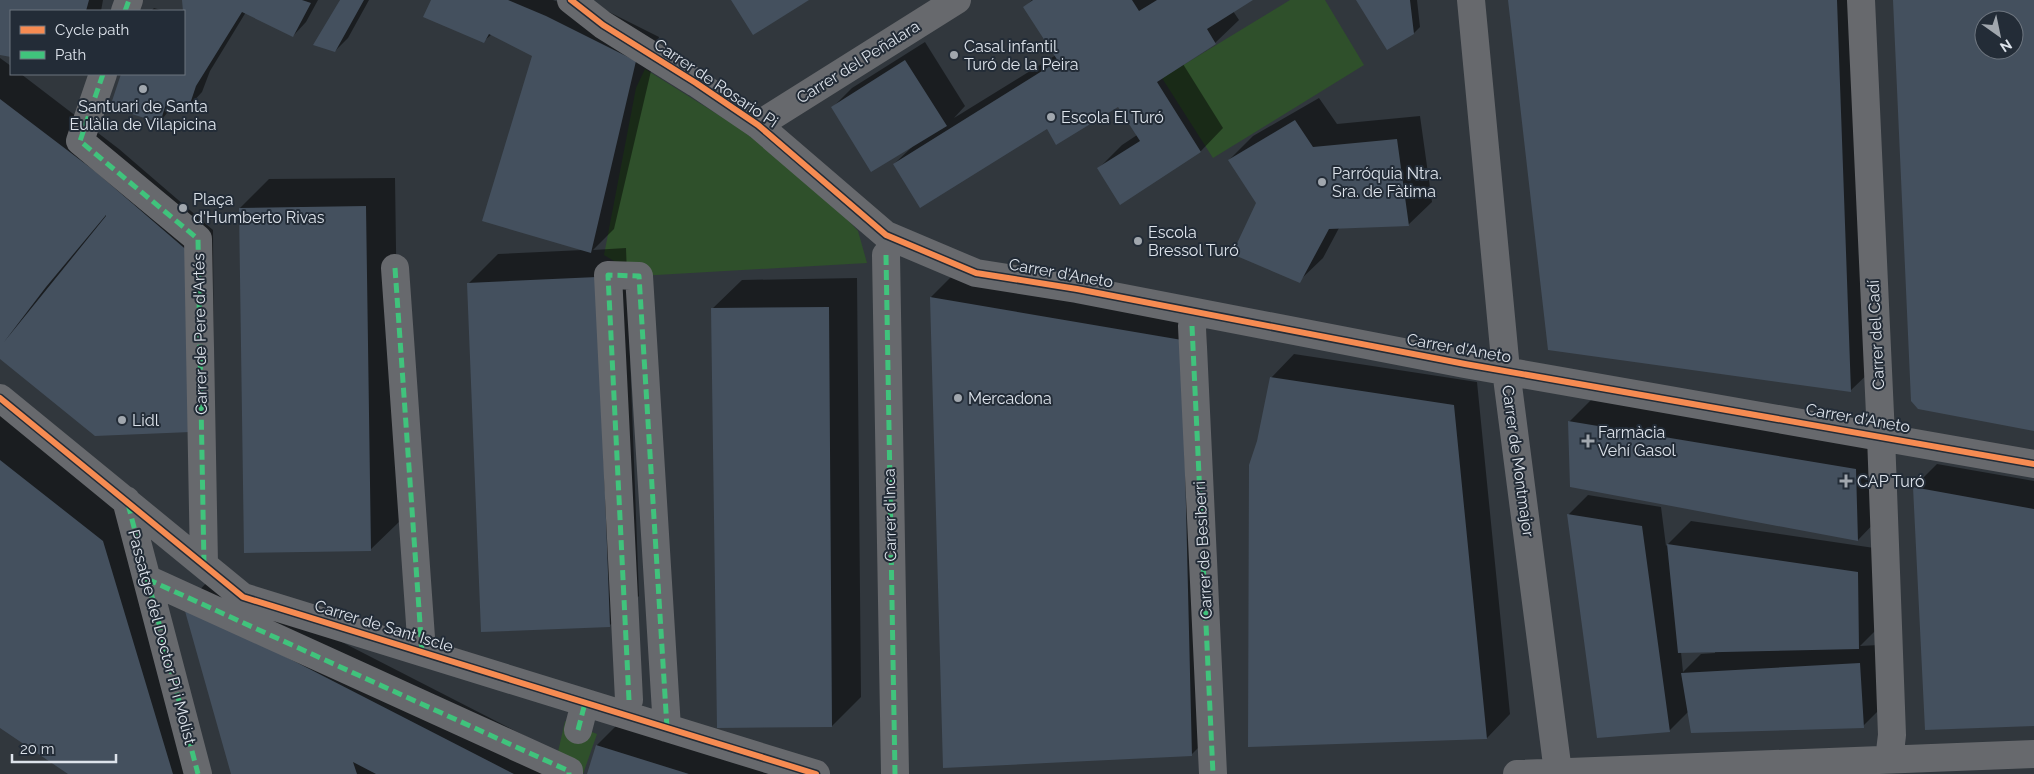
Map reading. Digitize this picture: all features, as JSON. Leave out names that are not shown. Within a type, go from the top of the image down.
[{"type":"street","name":"Carrer de Rosario Pi","points":[[571,0],[603,24],[758,125],[886,245]]},
{"type":"street","name":"Carrer del Peñalara","points":[[758,125],[957,0]]},
{"type":"street","name":"Carrer de Montmajor","points":[[1471,0],[1506,370],[1558,772]]},
{"type":"street","name":"Carrer del Cadí","points":[[1861,0],[1881,436],[1892,735],[1889,760]]},
{"type":"street","name":"Carrer de Pere d'Artés","points":[[104,75],[80,141],[198,238],[204,564]]},
{"type":"street","name":"Carrer d'Aneto","points":[[886,245],[976,273],[1077,288],[1506,370],[2034,464]]},
{"type":"street","name":"Carrer d'Inca","points":[[886,245],[894,774]]},
{"type":"street","name":"Carrer de Sant Iscle","points":[[395,268],[422,652]]},
{"type":"street","points":[[629,700],[608,275],[639,276],[667,728]]},
{"type":"street","name":"Carrer de Besiberri","points":[[1192,326],[1213,774]]},
{"type":"street","name":"Carrer de Sant Iscle","points":[[0,398],[243,596],[816,774]]},
{"type":"street","name":"Passatge del Doctor Pi i Molist","points":[[126,500],[198,774]]},
{"type":"street","points":[[147,579],[569,772]]},
{"type":"street","points":[[578,730],[585,703]]},
{"type":"street","points":[[1516,774],[2034,754]]},
{"type":"green space","points":[[1290,0],[1325,0],[1364,65],[1213,158],[1162,78]]},
{"type":"green space","points":[[645,69],[733,124],[812,182],[858,231],[867,263],[639,276],[604,255],[636,88]]},
{"type":"green space","points":[[565,721],[597,734],[583,774],[553,774]]},
{"type":"building","points":[[0,0],[89,0],[86,10],[10,10],[10,57],[0,55]]},
{"type":"building","points":[[182,0],[302,0],[311,3],[293,37],[242,12],[196,86],[189,107],[166,104],[160,123],[110,107],[121,75],[185,75],[185,10],[183,10]]},
{"type":"building","points":[[340,0],[364,0],[335,52],[313,45]]},
{"type":"building","points":[[431,0],[508,0],[546,16],[636,61],[591,253],[482,221],[532,56],[489,34],[484,43],[423,17]]},
{"type":"building","points":[[731,0],[809,0],[753,35]]},
{"type":"building","points":[[1033,0],[1132,0],[1139,11],[1157,0],[1253,0],[1207,29],[1216,44],[1157,82],[1201,152],[1120,205],[1097,168],[1140,141],[1118,107],[1056,145],[1047,129],[920,208],[893,164],[1058,61],[1023,7]]},
{"type":"building","points":[[1356,0],[1410,0],[1414,34],[1387,50]]},
{"type":"building","points":[[1508,0],[1837,0],[1851,392],[1548,350]]},
{"type":"building","points":[[1893,0],[2034,0],[2034,431],[1918,409],[1911,401]]},
{"type":"building","points":[[905,60],[947,126],[871,172],[831,107]]},
{"type":"building","points":[[0,99],[96,172],[190,253],[191,432],[95,436],[0,359]],"holes":[[[106,216],[4,342],[46,287]]]},
{"type":"building","name":"Parróquia Ntra. Sra. de Fàtima","points":[[1295,120],[1313,147],[1397,139],[1409,226],[1329,229],[1300,283],[1232,254],[1256,203],[1228,160]]},
{"type":"building","points":[[366,206],[371,551],[244,553],[239,208]]},
{"type":"building","points":[[597,277],[610,627],[481,632],[467,283]]},
{"type":"building","points":[[930,297],[1182,340],[1192,756],[943,768]]},
{"type":"building","points":[[829,307],[832,727],[717,728],[711,308]]},
{"type":"building","points":[[1270,377],[1454,405],[1487,739],[1248,747],[1249,465],[1257,441]]},
{"type":"building","points":[[1568,421],[1856,469],[1858,541],[1570,487]]},
{"type":"building","points":[[0,460],[103,541],[173,774],[68,774],[0,728]]},
{"type":"building","points":[[1913,487],[2034,509],[2034,726],[1925,730]]},
{"type":"building","points":[[1567,514],[1642,526],[1670,732],[1597,738]]},
{"type":"building","points":[[1667,544],[1858,572],[1859,649],[1678,653]]},
{"type":"building","points":[[183,604],[514,774],[376,774],[353,762],[357,774],[231,774]]},
{"type":"building","points":[[1860,663],[1864,728],[1691,733],[1681,673]]},
{"type":"building","points":[[596,745],[689,774],[587,774]]},
{"type":"marked path","points":[[125,10],[129,0]]},
{"type":"marked path","points":[[103,75],[80,141],[198,239],[204,564]]},
{"type":"marked path","points":[[886,255],[895,774]]},
{"type":"marked path","points":[[395,268],[422,652]]},
{"type":"marked path","points":[[629,700],[608,275],[639,276],[667,728]]},
{"type":"marked path","points":[[1192,326],[1213,774]]},
{"type":"marked path","points":[[128,504],[198,774]]},
{"type":"marked path","points":[[147,579],[569,771],[569,774]]},
{"type":"marked path","points":[[578,730],[585,703]]},
{"type":"cycle path","points":[[571,0],[603,25],[696,83],[758,125],[886,235],[976,273],[1077,289],[1465,364],[2034,464]]},
{"type":"cycle path","points":[[0,398],[243,597],[816,774]]},
{"type":"place","name":"Casal infantil Turó de la Peira","points":[[954,55]]},
{"type":"place","name":"Santuari de Santa Eulàlia de Vilapicina","points":[[143,89]]},
{"type":"place","name":"Escola El Turó","points":[[1051,117]]},
{"type":"place","name":"Parróquia Ntra. Sra. de Fàtima","points":[[1322,182]]},
{"type":"place","name":"Plaça d'Humberto Rivas","points":[[183,208]]},
{"type":"place","name":"Escola Bressol Turó","points":[[1138,241]]},
{"type":"place","name":"Mercadona","points":[[958,398]]},
{"type":"place","name":"Lidl","points":[[122,420]]},
{"type":"place","name":"Farmàcia Vehí Gasol","points":[[1588,441]]},
{"type":"place","name":"CAP Turó","points":[[1846,481]]}]
